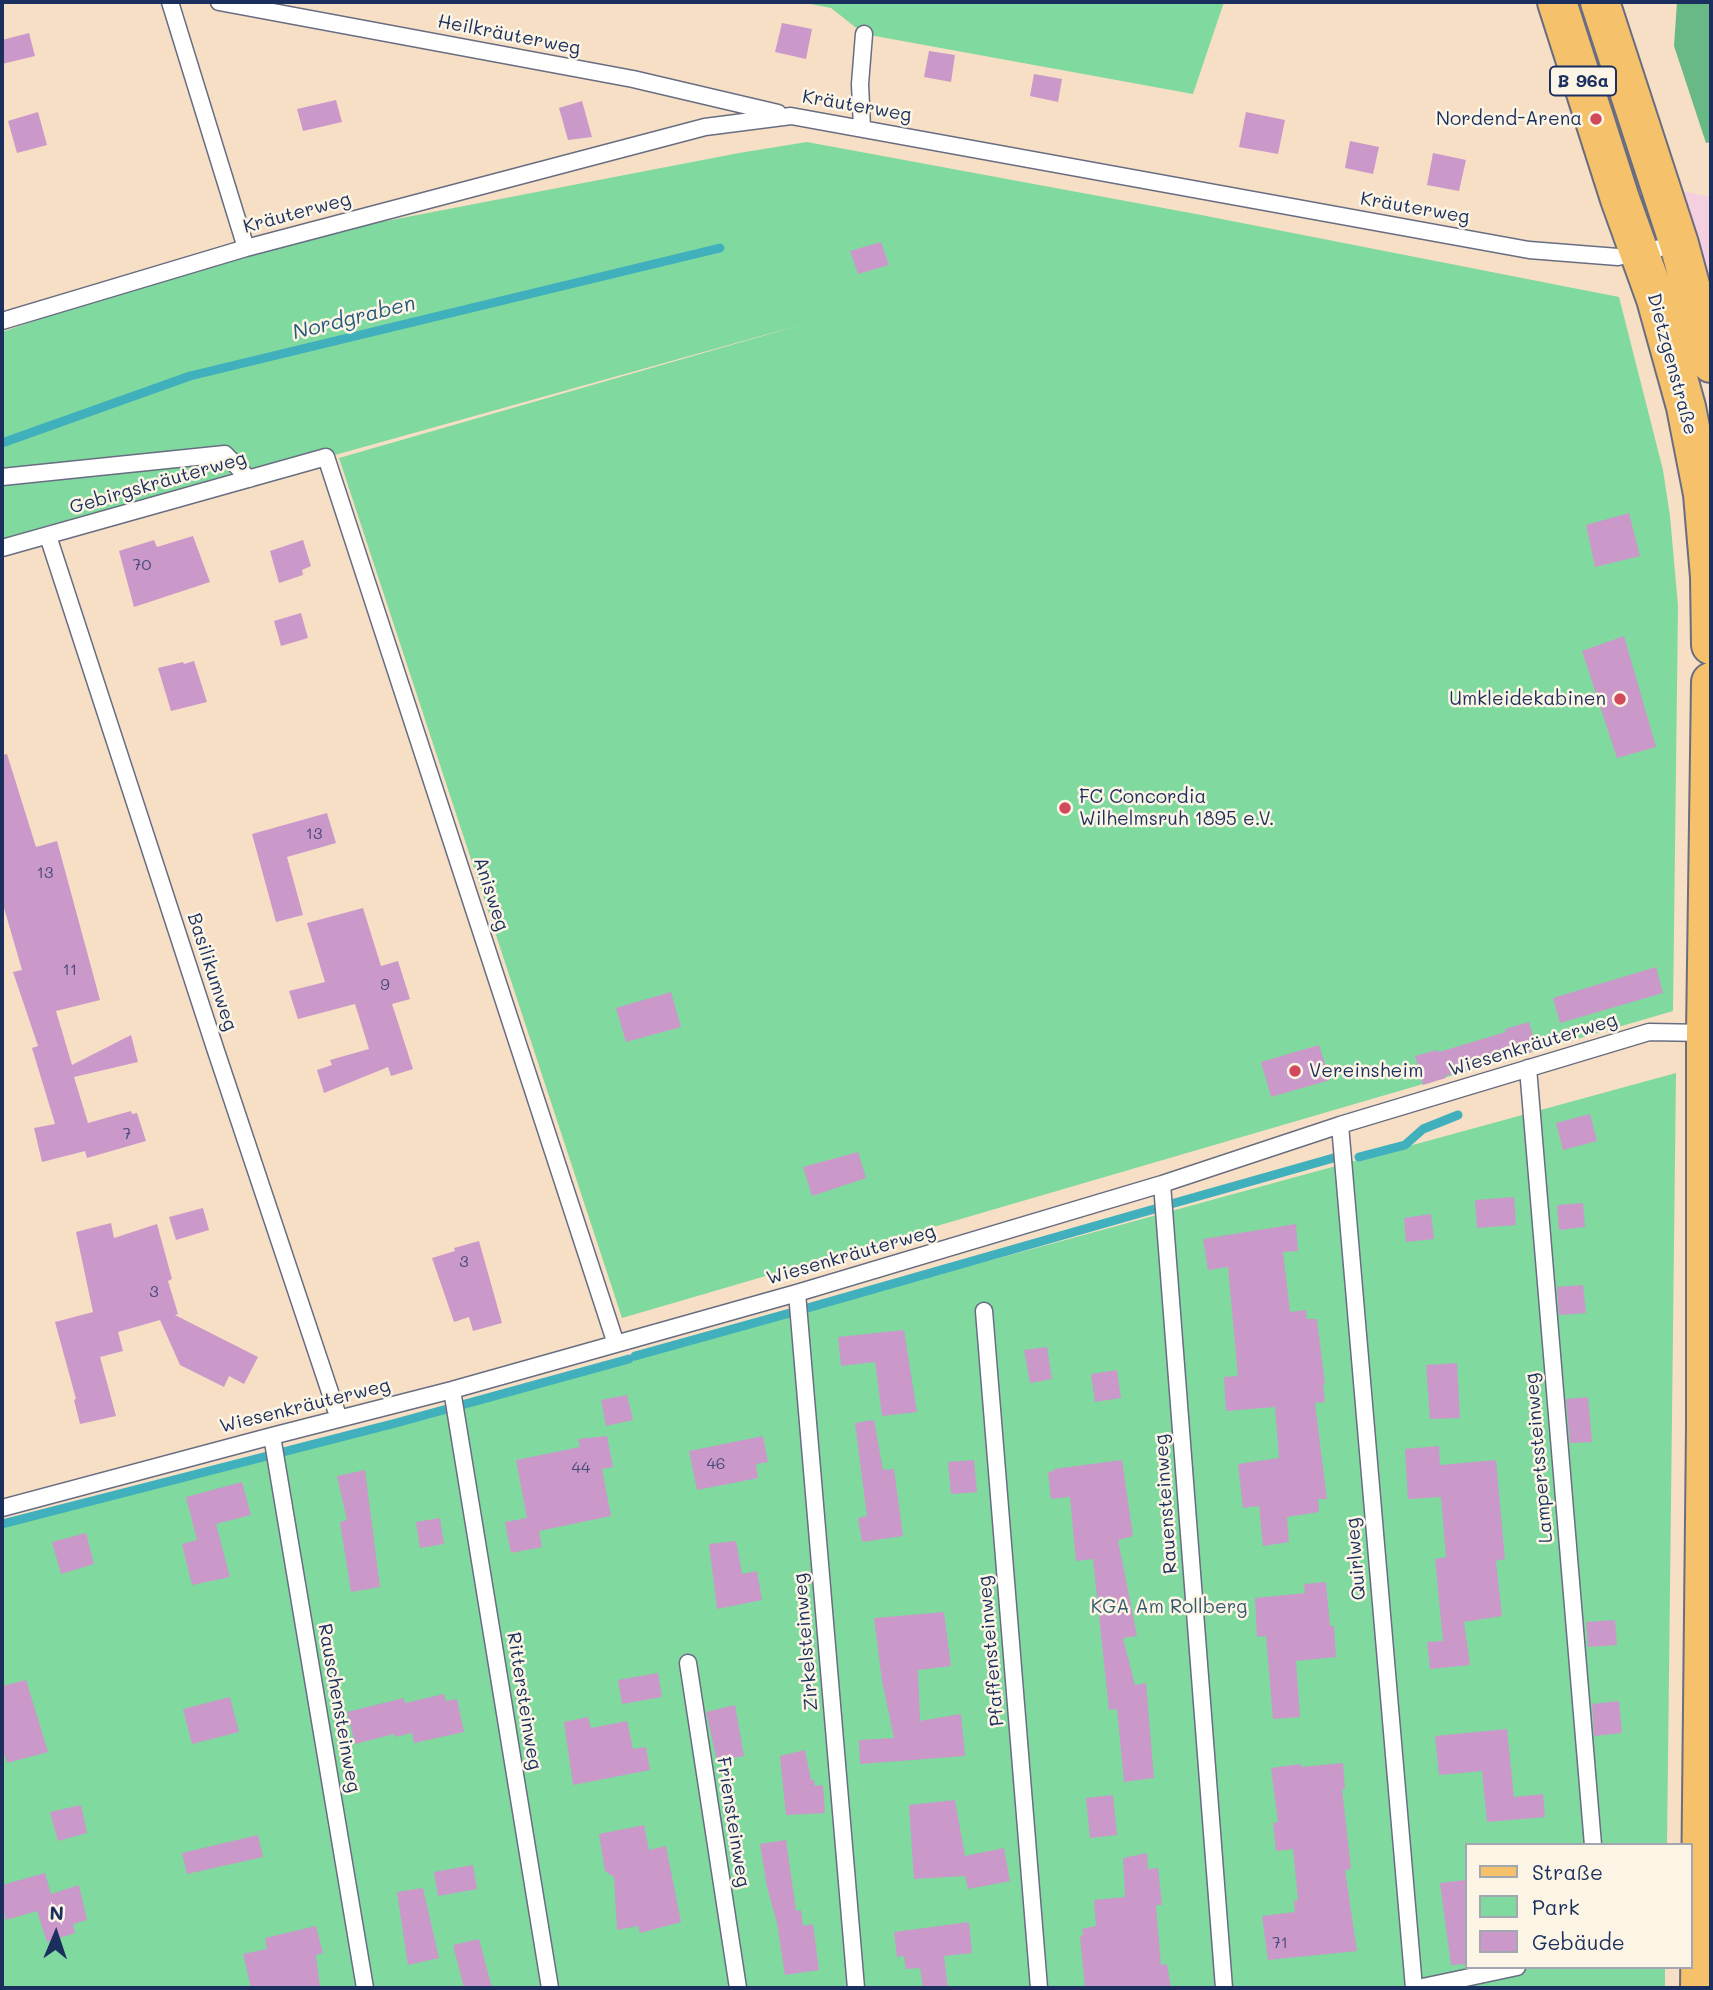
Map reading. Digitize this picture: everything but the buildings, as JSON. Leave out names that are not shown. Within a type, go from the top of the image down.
[{"type":"main road","name":"B 96a","points":[[1600,2],[1679,244]]},
{"type":"main road","name":"B 96a","points":[[1559,7],[1640,252]]},
{"type":"main road","name":"Dietzgenstraße","points":[[1679,244],[1711,363]]},
{"type":"main road","name":"Dietzgenstraße","points":[[1640,252],[1686,407],[1703,494],[1710,577],[1711,645]]},
{"type":"main road","points":[[1700,1988],[1711,682]]},
{"type":"lane","points":[[170,2],[246,248]]},
{"type":"lane","name":"Heilkräuterweg","points":[[219,2],[633,79],[791,116]]},
{"type":"lane","points":[[862,128],[860,84],[864,34]]},
{"type":"lane","name":"Kräuterweg","points":[[2,321],[246,248],[705,127],[791,116],[1530,250],[1618,257],[1679,244]]},
{"type":"lane","points":[[2,477],[225,454],[249,479]]},
{"type":"lane","name":"Gebirgskräuterweg","points":[[2,548],[326,457]]},
{"type":"lane","name":"Anisweg","points":[[326,457],[615,1344]]},
{"type":"lane","name":"Basilikumweg","points":[[48,536],[340,1419]]},
{"type":"lane","name":"Wiesenkräuterweg","points":[[2,1508],[274,1448],[340,1419],[797,1293],[1162,1184],[1340,1125],[1649,1031],[1709,1032]]},
{"type":"lane","name":"Lampertssteinweg","points":[[1528,1068],[1593,1843]]},
{"type":"lane","name":"Quirlweg","points":[[1340,1125],[1416,1988]]},
{"type":"lane","name":"Rauensteinweg","points":[[1162,1184],[1224,1988]]},
{"type":"lane","name":"Zirkelsteinweg","points":[[797,1293],[856,1988]]},
{"type":"lane","name":"Pfaffensteinweg","points":[[984,1311],[1039,1988]]},
{"type":"lane","name":"Rittersteinweg","points":[[452,1390],[550,1988]]},
{"type":"lane","name":"Rauschensteinweg","points":[[274,1448],[365,1988]]},
{"type":"lane","name":"Friensteinweg","points":[[688,1663],[737,1988]]},
{"type":"lane","points":[[1416,1988],[1493,1980],[1513,1969]]},
{"type":"shaded area","points":[[1672,189],[1711,197],[1711,321]]},
{"type":"green space","points":[[800,2],[1224,2],[1193,94],[864,34],[831,8]]},
{"type":"green space","points":[[1677,2],[1711,2],[1711,142],[1706,143],[1674,46]]},
{"type":"green space","name":"FC Concordia Wilhelmsruh 1895 e.V.","points":[[807,142],[1196,214],[1619,297],[1663,470],[1678,606],[1673,1011],[622,1318],[339,458],[811,322],[2,548],[2,332],[246,248]]},
{"type":"green space","name":"KGA Am Rollberg","points":[[1676,1073],[1667,1843],[1464,1843],[1464,1969],[1665,1969],[1665,1988],[2,1988],[2,1523],[396,1423]]},
{"type":"waterway","name":"Nordgraben","points":[[2,443],[190,376],[720,248]]},
{"type":"waterway","points":[[1359,1157],[1405,1145],[1423,1129],[1458,1115]]},
{"type":"waterway","points":[[1171,1204],[1337,1157]]},
{"type":"waterway","points":[[804,1309],[1158,1208]]},
{"type":"waterway","points":[[635,1356],[790,1313]]},
{"type":"waterway","points":[[2,1524],[396,1423],[629,1359]]},
{"type":"place","name":"Nordend-Arena","points":[[1596,119]]},
{"type":"place","name":"Umkleidekabinen","points":[[1620,699]]},
{"type":"place","name":"FC Concordia Wilhelmsruh 1895 e.V.","points":[[1065,808]]},
{"type":"place","name":"Vereinsheim","points":[[1295,1071]]}]
